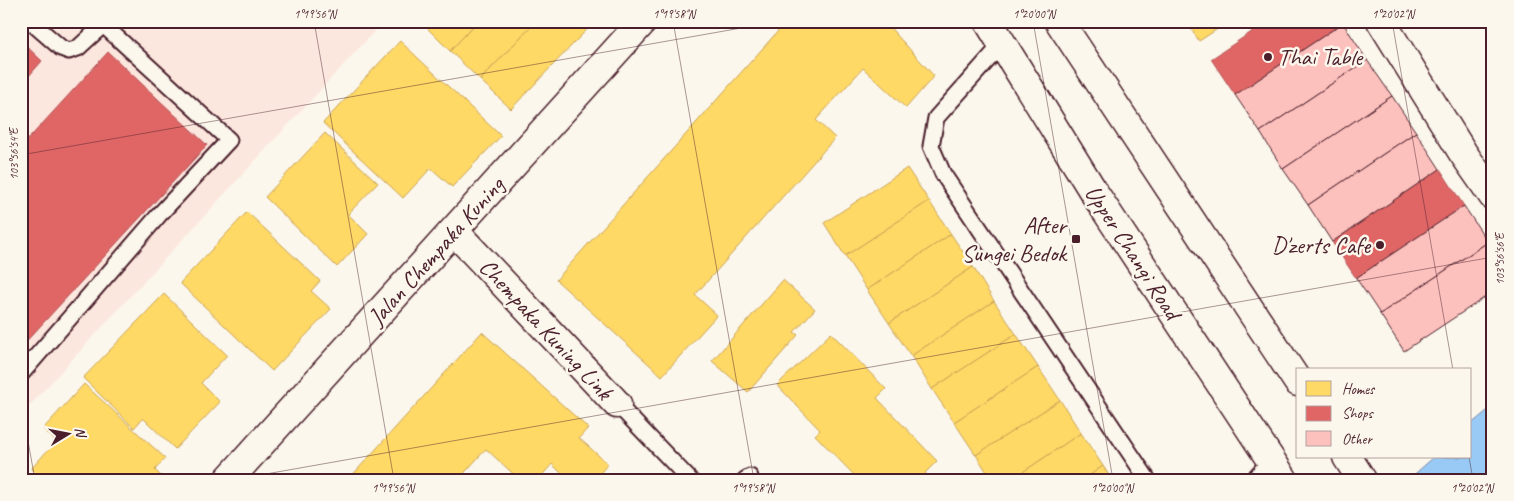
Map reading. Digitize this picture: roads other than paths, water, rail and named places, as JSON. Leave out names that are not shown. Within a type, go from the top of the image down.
[{"type":"street","name":"Jalan Chempaka Kuning","points":[[228,480],[643,21]]},
{"type":"street","name":"Upper Changi Road","points":[[988,21],[1269,473]]},
{"type":"street","points":[[1059,21],[1296,379]]},
{"type":"street","points":[[1381,21],[1463,154],[1493,196]]},
{"type":"street","name":"Chempaka Kuning Link","points":[[454,231],[617,404]]},
{"type":"street","points":[[1348,458],[1362,480]]},
{"type":"lane","points":[[21,374],[159,215],[229,140],[101,23],[78,48],[69,51],[61,48],[30,21]]},
{"type":"lane","points":[[1002,44],[936,118],[931,146],[944,174],[1148,480]]},
{"type":"lane","points":[[617,404],[690,480]]},
{"type":"water","points":[[1493,406],[1493,480],[1408,480],[1433,458],[1472,458],[1472,423]]},
{"type":"place","name":"Thai Table","points":[[1268,57]]},
{"type":"place","name":"After Sungei Bedok","points":[[1076,239]]},
{"type":"place","name":"D'zerts Cafe","points":[[1380,245]]}]
